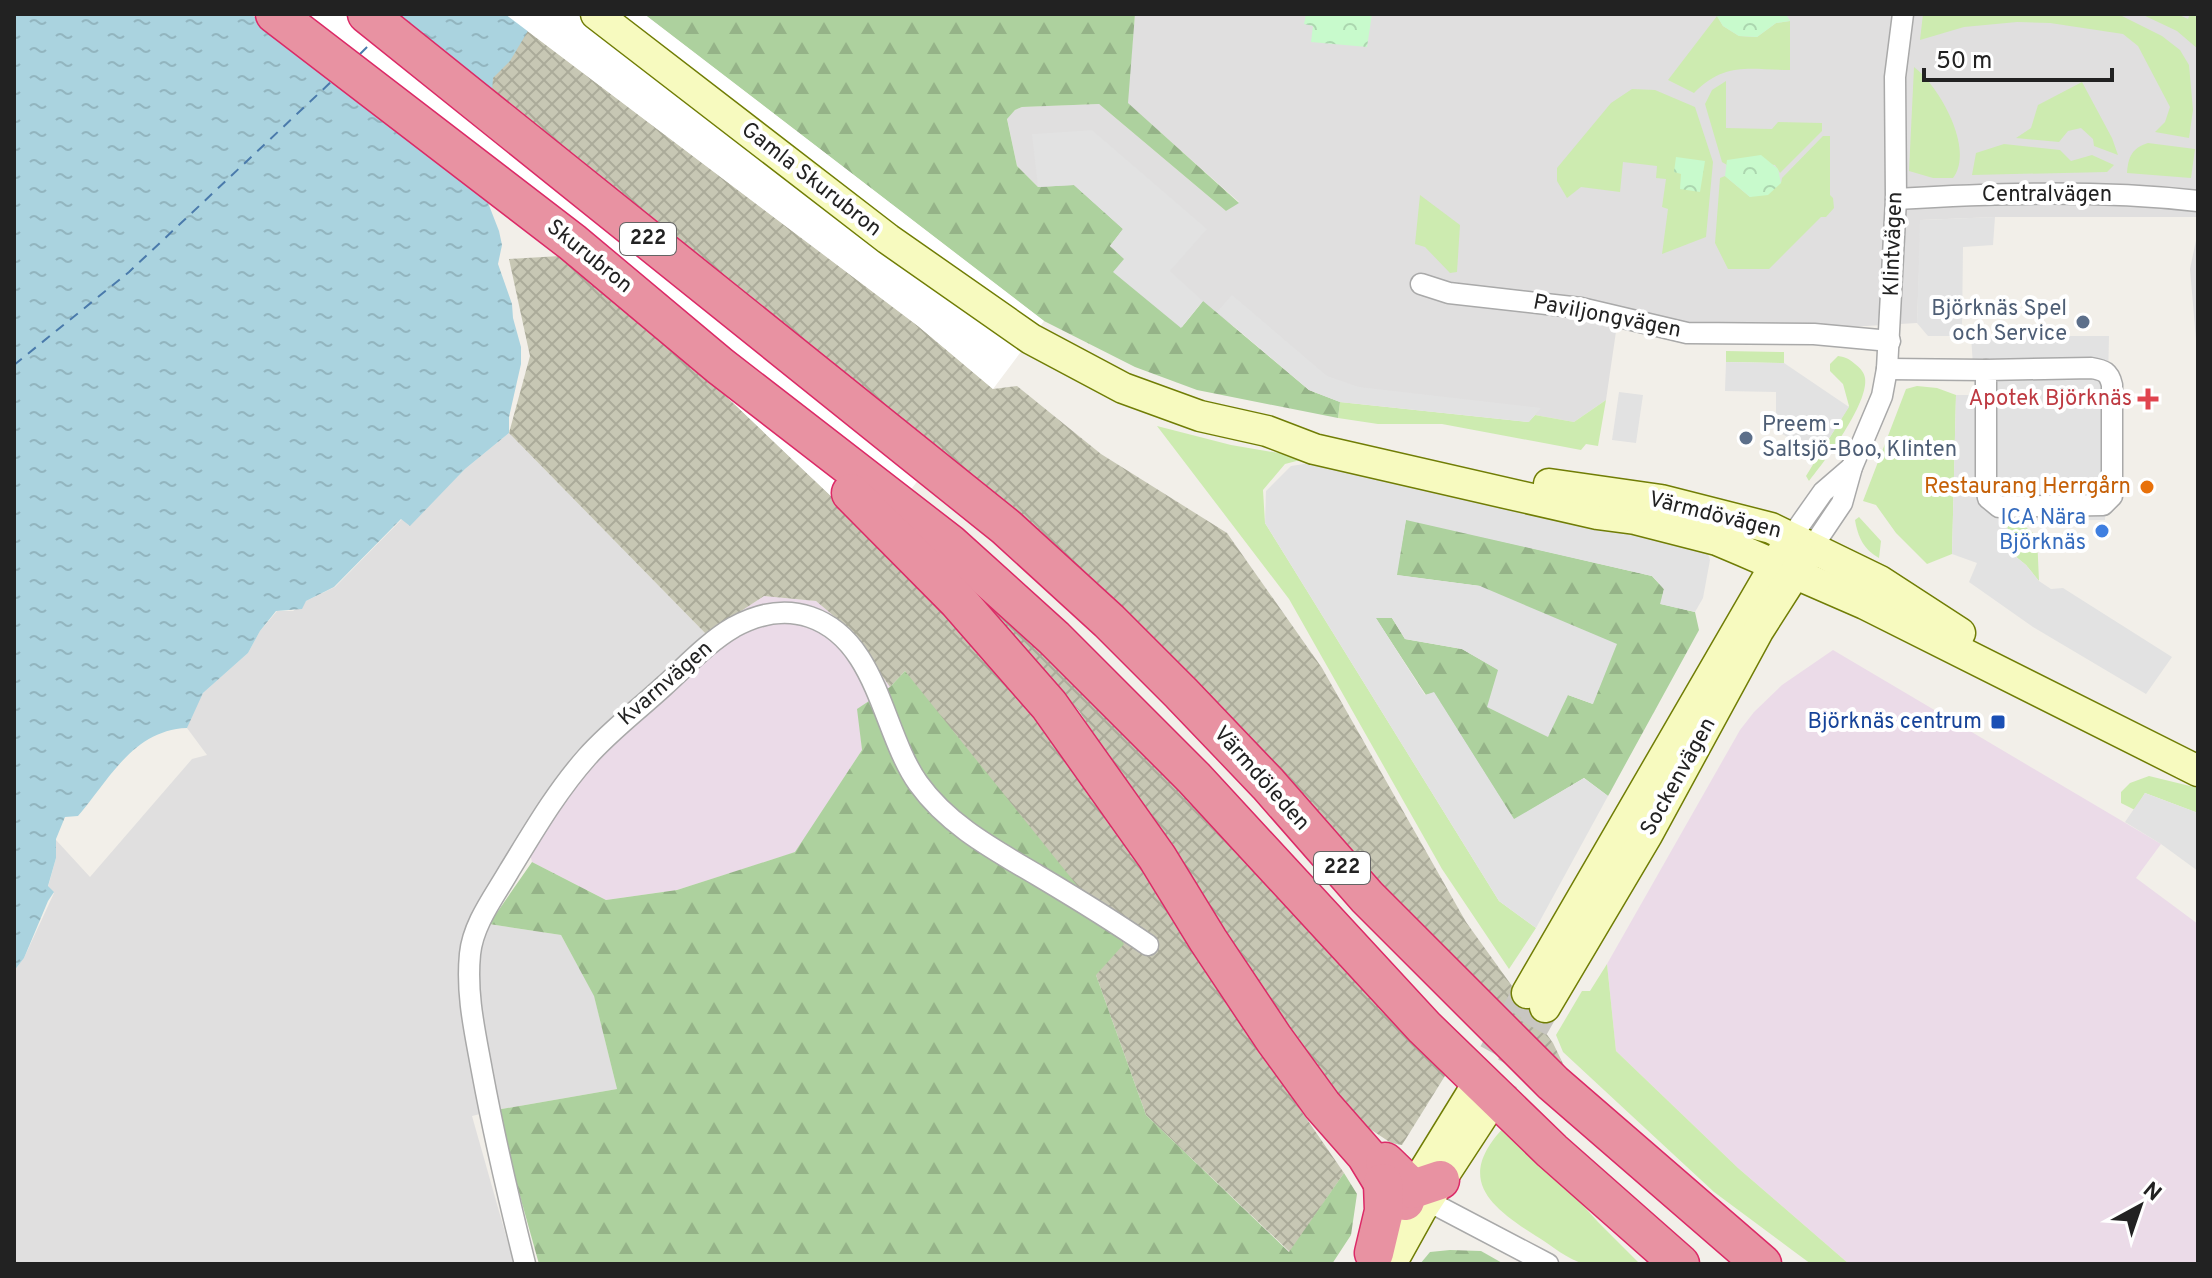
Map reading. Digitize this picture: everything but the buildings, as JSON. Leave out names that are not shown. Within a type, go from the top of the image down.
[{"type":"highway","name":"Skurubron","points":[[275,14],[572,242],[891,515]]},
{"type":"highway","name":"Värmdöleden","points":[[367,14],[931,464],[1017,537],[1109,621],[1181,693],[1268,784],[1367,897],[1553,1083],[1762,1264]]},
{"type":"highway","points":[[891,515],[958,601],[1049,705],[1149,844],[1250,1004],[1322,1105],[1366,1155],[1415,1194],[1384,1211],[1377,1260]]},
{"type":"highway","name":"222","points":[[891,515],[950,544],[1054,638],[1247,833],[1424,1027],[1552,1151],[1680,1264]]},
{"type":"main road","name":"Gamla Skurubron","points":[[596,14],[888,239],[1031,339]]},
{"type":"main road","name":"Värmdövägen","points":[[1031,339],[1123,388],[1200,416],[1267,431],[1314,449],[1597,514],[1635,519],[1717,540],[1865,604],[2198,771]]},
{"type":"main road","name":"Värmdövägen","points":[[1314,449],[1454,465],[1558,486],[1661,500],[1771,528],[1880,581],[2072,707]]},
{"type":"main road","name":"Sockenvägen","points":[[1536,1000],[1568,925],[1802,541]]},
{"type":"main road","points":[[1415,1194],[1481,1099]]},
{"type":"street","name":"Klintvägen","points":[[1802,541],[1823,492],[1852,467],[1882,396],[1890,341],[1896,199],[1895,77],[1903,14]]},
{"type":"street","name":"Centralvägen","points":[[1896,199],[2044,193],[2198,201]]},
{"type":"street","name":"Paviljongvägen","points":[[1421,284],[1449,293],[1581,308],[1687,333],[1814,334],[1890,341]]},
{"type":"street","points":[[1887,369],[2104,370],[2110,376],[2112,385],[2112,496],[2108,503],[1999,507],[1988,498],[1986,370]]},
{"type":"street","name":"Kvarnvägen","points":[[525,1264],[491,1119],[468,997],[471,950],[485,911],[538,824],[584,760],[698,655],[733,628],[761,616],[784,611],[811,617],[827,625],[861,661],[901,754],[936,806],[976,838],[1148,945]]},
{"type":"street","points":[[1415,1194],[1548,1264]]},
{"type":"shaded area","points":[[387,14],[505,14],[918,326],[993,389],[1017,386],[1101,454],[1227,533],[1322,668],[1466,922],[1553,1043],[1571,1080],[1378,889],[1191,683]]},
{"type":"shaded area","points":[[1135,14],[2198,14],[2198,217],[1921,220],[1917,323],[1798,330],[1696,325],[1619,311],[1606,400],[1574,422],[1535,415],[1340,402],[1038,187],[1017,166],[1007,118],[1015,110],[1022,107],[1099,104],[1226,211],[1239,202],[1127,103]]},
{"type":"shaded area","points":[[1092,130],[1207,229],[1170,271],[1203,301],[1181,328],[1113,272],[1124,259],[1110,246],[1123,229],[1074,185],[1038,187],[1032,134]]},
{"type":"shaded area","points":[[1995,217],[1993,245],[1963,247],[1962,327],[1953,336],[1928,336],[1917,323],[1920,220]]},
{"type":"shaded area","points":[[2198,231],[2198,363],[2190,269]]},
{"type":"shaded area","points":[[560,256],[709,380],[874,537],[1045,713],[1284,1086],[1344,1173],[1290,1252],[1146,1115],[1096,975],[905,671],[890,687],[848,628],[816,601],[764,596],[706,634],[509,433],[530,356],[509,259]]},
{"type":"shaded area","points":[[1232,295],[1327,376],[1359,387],[1541,408],[1529,422],[1340,402],[1309,390],[1217,312]]},
{"type":"shaded area","points":[[1971,336],[2109,336],[2105,520],[2017,521],[2007,526],[2010,552],[2039,581],[2051,589],[2063,588],[2172,657],[2146,694],[2033,627],[1969,582],[1977,563],[1952,554],[1956,395],[1975,395]]},
{"type":"shaded area","points":[[1726,362],[1784,363],[1849,407],[1818,456],[1776,430],[1776,392],[1725,391]]},
{"type":"shaded area","points":[[1619,392],[1643,395],[1636,443],[1612,440]]},
{"type":"shaded area","points":[[509,433],[706,634],[613,717],[570,762],[478,901],[489,924],[561,935],[594,995],[617,1089],[472,1116],[514,1264],[14,1264],[14,971],[24,958],[54,893],[48,887],[56,858],[56,840],[90,877],[192,759],[207,755],[187,728],[196,703],[248,653],[260,631],[277,611],[293,611],[335,587],[402,519],[410,525],[465,469]]},
{"type":"shaded area","points":[[1317,462],[1704,541],[1710,560],[1703,598],[1695,612],[1660,604],[1664,589],[1652,576],[1406,520],[1397,575],[1480,586],[1617,644],[1593,704],[1568,695],[1548,737],[1487,707],[1498,670],[1462,649],[1405,639],[1392,618],[1376,618],[1425,695],[1434,692],[1514,819],[1584,778],[1608,796],[1536,928],[1499,901],[1265,523],[1266,491],[1291,466]]},
{"type":"shaded area","points":[[970,585],[1099,700],[1448,1071],[1402,1145],[1391,1143],[1367,1127],[1332,1094],[1197,897],[1079,711]]},
{"type":"shaded area","points":[[764,596],[816,601],[848,628],[890,687],[858,709],[862,750],[796,852],[677,890],[606,900],[532,862],[524,828],[570,762],[613,717],[706,634]]},
{"type":"shaded area","points":[[1833,650],[2161,844],[2136,878],[2198,924],[2198,1264],[1849,1264],[1738,1168],[1616,1051],[1607,964],[1740,730],[1782,685]]},
{"type":"shaded area","points":[[2145,793],[2198,813],[2198,871],[2125,822]]},
{"type":"green space","points":[[644,14],[1135,14],[1128,103],[1239,203],[1226,211],[1099,104],[1022,107],[1015,110],[1007,119],[1017,166],[1038,187],[1074,185],[1123,229],[1110,246],[1125,259],[1182,327],[1203,301],[1309,390],[1340,402],[1338,418],[1197,390],[1135,367],[1044,321]]},
{"type":"green space","points":[[1306,14],[1372,14],[1367,47],[1311,42],[1313,26],[1304,24]]},
{"type":"green space","points":[[1786,14],[1790,21],[1776,23],[1757,37],[1739,36],[1723,26],[1717,16]]},
{"type":"green space","points":[[1923,14],[2118,14],[2162,36],[2180,50],[2189,65],[2193,110],[2189,138],[2155,132],[2165,122],[2170,107],[2138,46],[2123,34],[2050,23],[2017,22],[1964,27],[1920,40]]},
{"type":"green space","points":[[2141,14],[2177,14],[2188,19],[2190,14],[2198,14],[2198,49],[2177,31]]},
{"type":"green space","points":[[1717,16],[1723,26],[1739,36],[1757,37],[1776,23],[1790,21],[1790,70],[1728,72],[1694,93],[1668,80]]},
{"type":"green space","points":[[1914,67],[1934,88],[1957,135],[1959,166],[1953,178],[1933,178],[1909,171]]},
{"type":"green space","points":[[1726,81],[1726,128],[1772,129],[1778,122],[1822,123],[1822,131],[1780,173],[1775,165],[1727,160],[1727,165],[1722,162],[1705,104],[1712,90]]},
{"type":"green space","points":[[2082,82],[2118,155],[2094,146],[2093,139],[2081,128],[2068,131],[2059,142],[2016,138],[2031,128],[2038,105]]},
{"type":"green space","points":[[1632,89],[1655,90],[1695,107],[1713,162],[1706,237],[1662,254],[1668,209],[1662,207],[1666,179],[1656,178],[1657,166],[1623,162],[1620,192],[1581,187],[1567,198],[1557,181],[1557,168],[1611,103]]},
{"type":"green space","points":[[1823,136],[1830,136],[1830,195],[1834,208],[1769,269],[1728,269],[1715,243],[1720,178],[1725,176],[1750,197],[1781,183],[1782,178]]},
{"type":"green space","points":[[2148,143],[2195,149],[2191,178],[2127,173],[2132,154]]},
{"type":"green space","points":[[2004,144],[2060,150],[2071,161],[2092,155],[2114,165],[2107,172],[1972,175],[1976,153]]},
{"type":"green space","points":[[1761,155],[1778,169],[1781,183],[1768,195],[1750,197],[1725,176],[1727,160]]},
{"type":"green space","points":[[1676,157],[1705,161],[1700,192],[1680,189],[1681,174],[1674,172]]},
{"type":"green space","points":[[1420,195],[1460,225],[1457,272],[1450,273],[1425,247],[1415,244]]},
{"type":"green space","points":[[1726,351],[1784,352],[1784,363],[1726,362]]},
{"type":"green space","points":[[1838,356],[1862,370],[1864,389],[1853,416],[1809,481],[1806,476],[1849,406],[1843,384],[1830,371],[1830,364]]},
{"type":"green space","points":[[1917,386],[1937,388],[1956,395],[1952,554],[1927,564],[1896,533],[1876,505],[1863,501],[1906,389]]},
{"type":"green space","points":[[1606,400],[1598,446],[1586,444],[1581,450],[1442,424],[1378,424],[1338,418],[1340,402],[1528,422],[1535,415],[1574,422]]},
{"type":"green space","points":[[1157,426],[1231,445],[1308,458],[1285,464],[1263,490],[1265,523],[1499,901],[1536,928],[1509,969],[1442,869],[1289,599]]},
{"type":"green space","points":[[1859,517],[1881,541],[1879,558],[1865,547],[1860,537],[1855,520]]},
{"type":"green space","points":[[1406,519],[1652,576],[1664,589],[1661,604],[1695,612],[1699,630],[1608,796],[1584,778],[1514,820],[1434,693],[1426,695],[1375,617],[1392,618],[1405,639],[1462,649],[1499,670],[1593,704],[1480,586],[1396,575]]},
{"type":"green space","points":[[2018,521],[2037,536],[2039,581],[2010,552],[2007,525]]},
{"type":"green space","points":[[905,671],[1124,944],[1096,975],[1146,1115],[1289,1252],[1344,1173],[1357,1194],[1351,1235],[1332,1264],[539,1264],[496,1110],[617,1089],[594,996],[561,935],[489,924],[532,862],[606,900],[677,890],[795,852],[862,750],[857,709],[890,687]]},
{"type":"green space","points":[[2149,776],[2198,788],[2198,813],[2145,793],[2135,810],[2121,803],[2121,792],[2130,783]]},
{"type":"green space","points":[[1607,964],[1616,1051],[1738,1168],[1849,1264],[1811,1264],[1792,1250],[1714,1192],[1563,1052],[1556,1035],[1582,991],[1590,991]]},
{"type":"green space","points":[[1508,1123],[1640,1264],[1598,1266],[1579,1262],[1518,1224],[1491,1200],[1480,1174],[1483,1159]]},
{"type":"green space","points":[[1481,1251],[1504,1264],[1420,1264],[1430,1252]]},
{"type":"water","points":[[14,14],[538,14],[510,61],[493,78],[485,195],[499,231],[502,245],[498,264],[512,304],[521,347],[509,433],[465,469],[410,526],[401,519],[334,587],[306,601],[302,609],[276,611],[248,653],[203,693],[187,728],[168,731],[137,747],[78,816],[65,817],[56,839],[56,858],[48,886],[54,892],[24,958],[14,971]]},
{"type":"pier","points":[[251,14],[387,14],[940,452],[874,537],[709,380],[560,256]]},
{"type":"pier","points":[[505,14],[644,14],[1044,321],[993,389],[918,326]]},
{"type":"ferry route","points":[[360,54],[372,42]]},
{"type":"ferry route","points":[[14,365],[129,272],[332,81]]},
{"type":"tunnel","points":[[1472,1093],[1527,993]]},
{"type":"tunnel","points":[[1489,1106],[1545,1007]]},
{"type":"place","name":"Björknäs Spel och Service","points":[[2083,322]]},
{"type":"place","name":"Apotek Björknäs","points":[[2148,399]]},
{"type":"place","name":"Preem - Saltsjö-Boo, Klinten","points":[[1746,438]]},
{"type":"place","name":"Restaurang Herrgårn","points":[[2147,487]]},
{"type":"place","name":"ICA Nära Björknäs","points":[[2102,531]]},
{"type":"place","name":"Björknäs centrum","points":[[1998,722]]}]
